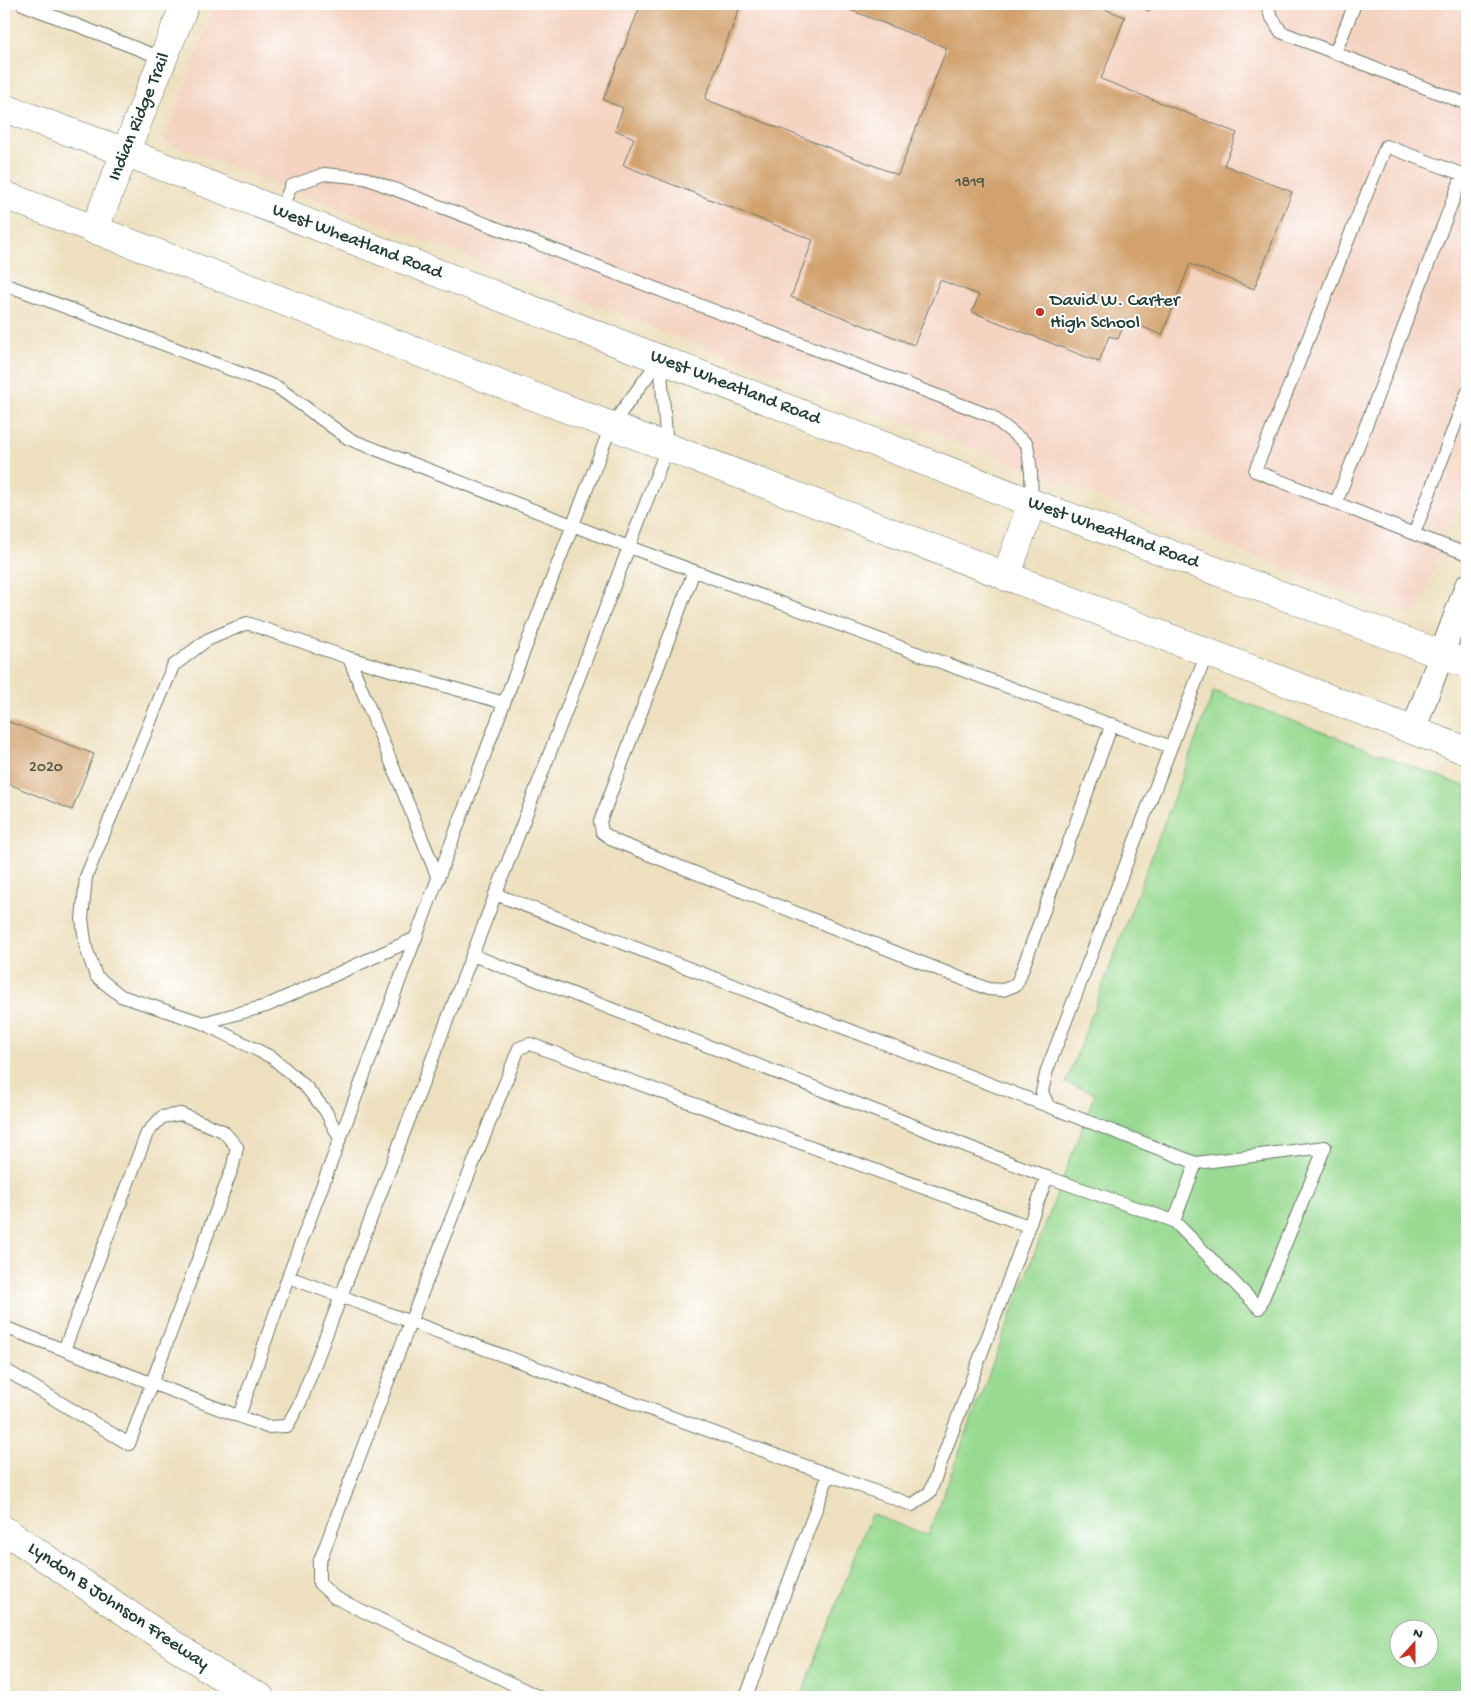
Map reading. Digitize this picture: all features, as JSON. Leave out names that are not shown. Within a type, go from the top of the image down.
[{"type":"main road","name":"Indian Ridge Trail","points":[[94,230],[185,4]]},
{"type":"main road","name":"West Wheatland Road","points":[[4,108],[125,152],[1032,503],[1467,664]]},
{"type":"main road","points":[[4,195],[1467,751]]},
{"type":"main road","points":[[1006,577],[1032,503]]},
{"type":"main road","name":"Lyndon B Johnson Freeway","points":[[4,1530],[217,1674],[260,1697]]},
{"type":"street","points":[[1413,731],[1467,586]]},
{"type":"lane","points":[[22,4],[164,59]]},
{"type":"lane","points":[[1266,4],[1281,32],[1467,104]]},
{"type":"lane","points":[[1335,53],[1355,4]]},
{"type":"lane","points":[[1336,503],[1465,175],[1386,146],[1255,471],[1414,534],[1467,554]]},
{"type":"lane","points":[[280,212],[291,186],[324,174],[365,178],[991,416],[1027,444],[1031,472],[1032,503]]},
{"type":"lane","points":[[4,284],[277,387],[349,440],[572,526],[1171,747]]},
{"type":"lane","points":[[239,1416],[340,1139],[610,426],[660,359]]},
{"type":"lane","points":[[4,1327],[267,1427],[287,1426],[300,1403],[667,448],[660,359]]},
{"type":"lane","points":[[1414,534],[1467,393]]},
{"type":"lane","points":[[694,571],[600,822],[602,832],[615,841],[988,989],[1003,990],[1016,986],[1112,724]]},
{"type":"lane","points":[[340,1139],[325,1110],[306,1087],[273,1058],[203,1023],[121,996],[96,976],[86,948],[82,919],[86,877],[172,666],[206,640],[247,623],[349,658],[504,703]]},
{"type":"lane","points":[[1048,1105],[1042,1092],[1047,1070],[1207,653]]},
{"type":"lane","points":[[349,658],[438,878]]},
{"type":"lane","points":[[472,955],[1047,1177],[1174,1221],[1259,1308],[1325,1147],[1196,1163],[495,894]]},
{"type":"lane","points":[[203,1023],[266,1006],[416,938]]},
{"type":"lane","points":[[539,1697],[334,1597],[319,1583],[319,1563],[410,1323],[519,1048],[530,1044],[1028,1226]]},
{"type":"lane","points":[[4,1369],[129,1444],[233,1166],[237,1147],[223,1131],[180,1114],[162,1117],[147,1133],[64,1350]]},
{"type":"lane","points":[[1174,1221],[1196,1163]]},
{"type":"lane","points":[[288,1278],[912,1505],[930,1492],[1047,1177]]},
{"type":"lane","points":[[746,1697],[829,1474]]},
{"type":"shaded area","name":"David W. Carter High School","points":[[216,4],[1467,4],[1467,482],[1415,617],[164,141]]},
{"type":"green space","points":[[1214,691],[1467,787],[1467,1697],[801,1697],[871,1514],[928,1535],[1095,1093],[1066,1083]]},
{"type":"building","points":[[641,4],[741,4],[705,99],[898,175],[947,48],[835,4],[1091,4],[1125,17],[1101,79],[1237,133],[1224,165],[1292,192],[1254,289],[1190,264],[1162,335],[1126,320],[1118,339],[1109,336],[1099,362],[972,312],[979,295],[940,280],[914,345],[791,297],[813,240],[623,165],[634,138],[615,130],[623,108],[603,100]]},
{"type":"building","points":[[1131,4],[1152,4],[1149,11]]},
{"type":"building","points":[[4,720],[94,754],[72,810],[4,782]]},
{"type":"place","name":"David W. Carter High School","points":[[1040,312]]}]
